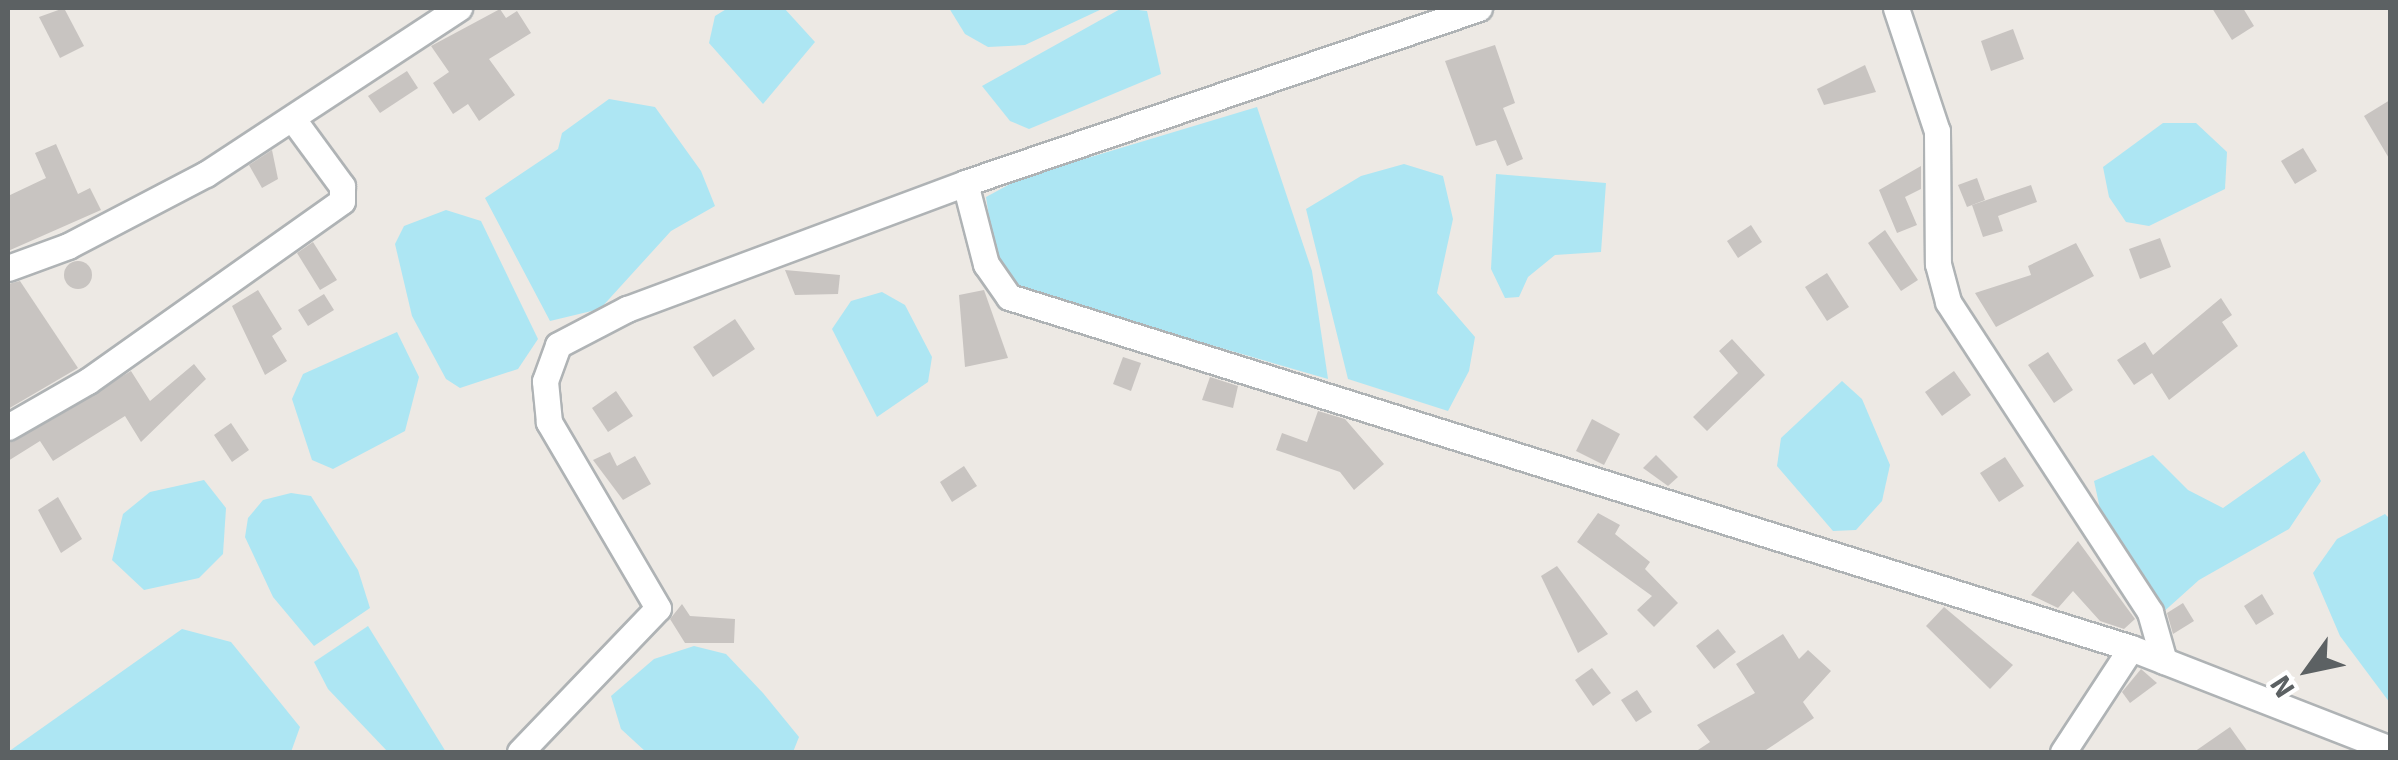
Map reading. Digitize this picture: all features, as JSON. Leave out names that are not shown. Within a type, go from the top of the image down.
[{"type":"street","points":[[8,268],[68,246],[295,122],[459,8]]},
{"type":"street","points":[[520,752],[658,608],[549,422],[545,381],[558,344],[627,309],[965,184],[1479,8]]},
{"type":"street","points":[[1896,8],[1937,132],[1938,264],[1948,302],[2150,612],[2164,661]]},
{"type":"street","points":[[8,427],[88,381],[342,200],[342,186],[295,122]]},
{"type":"street","points":[[965,184],[986,264],[1009,297],[2131,648],[2390,749]]},
{"type":"street","points":[[2064,752],[2131,648]]},
{"type":"water","points":[[728,8],[784,8],[815,42],[763,104],[709,43],[715,16]]},
{"type":"water","points":[[949,8],[1104,8],[1025,45],[988,47],[965,34]]},
{"type":"water","points":[[1122,8],[1147,11],[1161,74],[1029,129],[1010,121],[982,86]]},
{"type":"water","points":[[609,99],[655,107],[701,171],[715,206],[671,231],[600,309],[550,321],[485,198],[558,149],[562,133]]},
{"type":"water","points":[[1257,107],[1312,271],[1328,379],[1015,288],[993,244],[986,197],[1021,178]]},
{"type":"water","points":[[2163,123],[2196,123],[2227,152],[2225,189],[2149,226],[2126,222],[2109,197],[2103,167]]},
{"type":"water","points":[[1404,164],[1443,176],[1453,219],[1437,293],[1475,337],[1469,371],[1448,411],[1348,379],[1306,209],[1361,176]]},
{"type":"water","points":[[1496,174],[1606,183],[1601,252],[1555,255],[1528,277],[1519,297],[1505,298],[1491,269]]},
{"type":"water","points":[[446,210],[481,221],[538,339],[518,369],[460,388],[446,379],[412,316],[395,244],[404,226]]},
{"type":"water","points":[[882,292],[905,305],[932,357],[928,382],[877,417],[832,329],[851,301]]},
{"type":"water","points":[[397,332],[419,377],[405,431],[333,469],[312,460],[292,399],[303,374]]},
{"type":"water","points":[[1842,381],[1862,399],[1890,465],[1882,501],[1856,530],[1833,531],[1777,466],[1781,438]]},
{"type":"water","points":[[2304,451],[2321,481],[2289,529],[2199,580],[2160,615],[2104,527],[2094,481],[2153,455],[2188,490],[2223,508]]},
{"type":"water","points":[[204,480],[226,508],[223,554],[199,578],[144,590],[112,560],[123,514],[150,492]]},
{"type":"water","points":[[291,493],[311,496],[358,570],[370,608],[314,646],[273,597],[245,537],[248,518],[263,500]]},
{"type":"water","points":[[2385,514],[2390,519],[2390,703],[2340,636],[2313,573],[2337,539]]},
{"type":"water","points":[[368,626],[446,752],[388,752],[328,689],[314,662]]},
{"type":"water","points":[[182,629],[231,642],[300,727],[291,752],[8,752]]},
{"type":"water","points":[[694,646],[726,654],[763,693],[799,737],[793,752],[646,752],[621,729],[611,696],[654,659]]},
{"type":"building","points":[[64,8],[84,46],[60,58],[39,17]]},
{"type":"building","points":[[2212,8],[2243,8],[2254,26],[2232,40]]},
{"type":"building","points":[[500,9],[506,18],[517,11],[531,33],[489,59],[515,95],[479,121],[468,104],[453,114],[433,83],[449,72],[431,46]]},
{"type":"building","points":[[2013,29],[2024,59],[1991,71],[1981,41]]},
{"type":"building","points":[[1495,45],[1515,103],[1503,108],[1523,159],[1507,166],[1496,140],[1476,146],[1445,61]]},
{"type":"building","points":[[1865,65],[1876,92],[1824,105],[1817,89]]},
{"type":"building","points":[[407,71],[418,88],[380,113],[368,96]]},
{"type":"building","points":[[2390,100],[2390,160],[2364,116]]},
{"type":"building","points":[[56,144],[78,194],[90,188],[101,210],[8,251],[8,196],[46,178],[35,153]]},
{"type":"building","points":[[2303,148],[2317,171],[2295,184],[2281,161]]},
{"type":"building","points":[[272,150],[278,179],[262,188],[249,165]]},
{"type":"building","points":[[1921,166],[1921,189],[1905,197],[1917,225],[1897,233],[1879,190]]},
{"type":"building","points":[[1977,178],[1985,200],[1967,207],[1958,185]]},
{"type":"building","points":[[2031,185],[2037,202],[1998,216],[2003,231],[1983,237],[1972,205]]},
{"type":"building","points":[[1751,225],[1762,242],[1738,258],[1727,241]]},
{"type":"building","points":[[1885,230],[1918,280],[1901,291],[1868,243]]},
{"type":"building","points":[[2160,238],[2171,267],[2140,279],[2129,249]]},
{"type":"building","points":[[313,242],[337,280],[320,290],[297,253]]},
{"type":"building","points":[[2076,243],[2094,276],[1996,327],[1975,293],[2031,275],[2028,266]]},
{"type":"building","points":[[78,261],[88,265],[92,275],[88,285],[78,289],[68,285],[64,275],[68,265]]},
{"type":"building","points":[[785,270],[840,275],[838,294],[795,295]]},
{"type":"building","points":[[1827,273],[1849,307],[1827,321],[1805,287]]},
{"type":"building","points":[[20,281],[78,368],[8,409],[8,284]]},
{"type":"building","points":[[258,290],[282,329],[272,336],[287,361],[265,375],[232,306]]},
{"type":"building","points":[[984,290],[1008,358],[965,367],[959,295]]},
{"type":"building","points":[[324,294],[334,310],[308,326],[298,310]]},
{"type":"building","points":[[2221,298],[2232,315],[2222,322],[2238,346],[2169,400],[2152,373],[2134,385],[2117,360],[2145,342],[2153,355]]},
{"type":"building","points":[[735,319],[755,349],[713,377],[693,347]]},
{"type":"building","points":[[1732,339],[1765,375],[1707,431],[1693,417],[1738,373],[1719,351]]},
{"type":"building","points":[[2048,352],[2073,390],[2054,403],[2028,365]]},
{"type":"building","points":[[1123,357],[1141,363],[1131,391],[1113,384]]},
{"type":"building","points":[[194,364],[206,379],[141,442],[125,416],[53,461],[40,441],[8,461],[8,443],[131,371],[150,401]]},
{"type":"building","points":[[1954,371],[1971,395],[1942,416],[1925,392]]},
{"type":"building","points":[[1210,377],[1238,386],[1233,408],[1202,400]]},
{"type":"building","points":[[616,391],[633,416],[608,432],[592,408]]},
{"type":"building","points":[[1318,411],[1345,419],[1384,464],[1354,490],[1340,472],[1276,450],[1282,433],[1307,442]]},
{"type":"building","points":[[1592,419],[1620,434],[1604,465],[1576,451]]},
{"type":"building","points":[[231,423],[249,450],[232,462],[214,435]]},
{"type":"building","points":[[610,452],[617,466],[635,456],[651,484],[623,500],[593,460]]},
{"type":"building","points":[[1656,455],[1678,477],[1668,486],[1643,468]]},
{"type":"building","points":[[2005,457],[2024,486],[1999,502],[1980,473]]},
{"type":"building","points":[[964,466],[977,486],[952,502],[940,482]]},
{"type":"building","points":[[58,497],[82,539],[61,553],[38,510]]},
{"type":"building","points":[[1598,513],[1620,525],[1615,534],[1650,562],[1645,569],[1678,603],[1654,627],[1637,610],[1652,596],[1577,542]]},
{"type":"building","points":[[2078,541],[2135,619],[2124,629],[2100,621],[2073,591],[2058,608],[2031,595]]},
{"type":"building","points":[[1557,566],[1608,634],[1578,653],[1541,576]]},
{"type":"building","points":[[2262,594],[2274,614],[2256,625],[2244,606]]},
{"type":"building","points":[[2183,603],[2194,621],[2173,634],[2167,613]]},
{"type":"building","points":[[682,604],[690,616],[735,619],[734,643],[685,643],[670,619]]},
{"type":"building","points":[[1944,607],[2013,665],[1990,689],[1926,626]]},
{"type":"building","points":[[1718,629],[1736,652],[1714,669],[1696,646]]},
{"type":"building","points":[[1783,634],[1799,659],[1808,650],[1831,671],[1803,702],[1814,718],[1763,752],[1695,752],[1710,742],[1697,725],[1755,693],[1736,664]]},
{"type":"building","points":[[1592,668],[1611,693],[1593,706],[1575,680]]},
{"type":"building","points":[[2141,669],[2157,683],[2130,703],[2122,692]]},
{"type":"building","points":[[1637,690],[1652,712],[1636,722],[1621,700]]},
{"type":"building","points":[[2230,727],[2248,752],[2194,752]]}]
